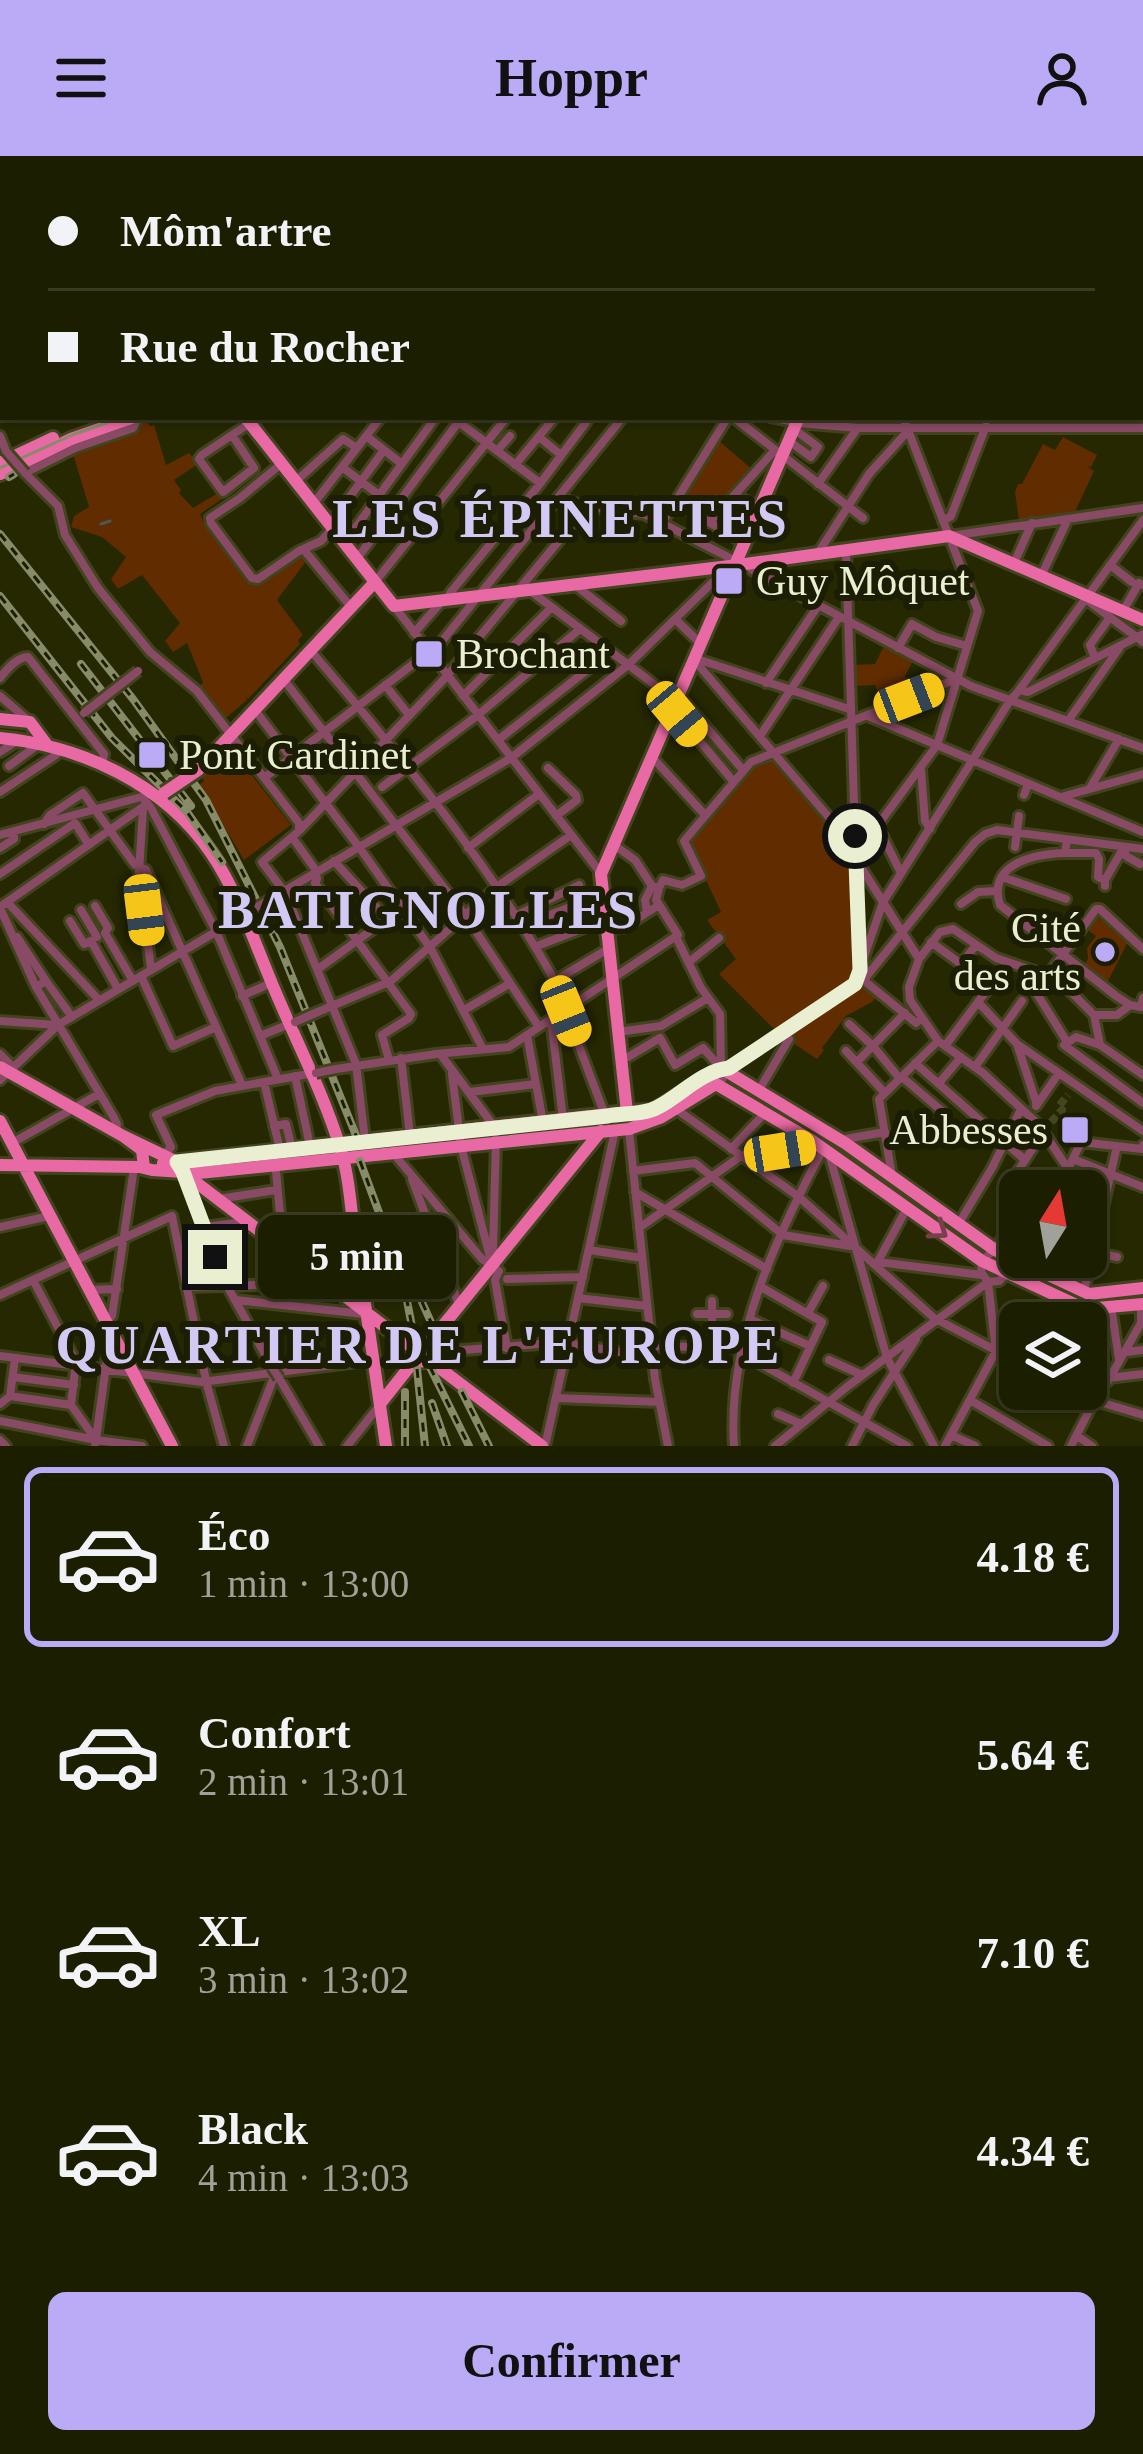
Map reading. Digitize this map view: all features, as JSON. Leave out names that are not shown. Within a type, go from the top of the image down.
[{"type":"main road","points":[[6,462],[100,420]]},
{"type":"main road","points":[[6,462],[127,420]]},
{"type":"main road","points":[[247,420],[394,607],[949,536],[1143,620]]},
{"type":"main road","points":[[626,1122],[601,874],[693,658],[741,564],[744,543],[778,453],[795,427]]},
{"type":"main road","points":[[151,800],[198,770],[374,583]]},
{"type":"main road","points":[[0,719],[102,765],[184,821],[209,850],[245,914],[341,1152],[386,1446]]},
{"type":"main road","points":[[0,738],[43,739]]},
{"type":"main road","points":[[6,1072],[115,1127],[160,1166],[278,1238],[300,1263],[544,1446]]},
{"type":"main road","points":[[720,1073],[823,1130],[999,1251]]},
{"type":"main road","points":[[496,1134],[563,1120],[626,1122],[676,1109],[720,1073]]},
{"type":"main road","points":[[720,1073],[765,1113],[907,1208],[984,1273],[999,1274]]},
{"type":"main road","points":[[626,1122],[720,1073]]},
{"type":"main road","points":[[0,1121],[172,1446]]},
{"type":"main road","points":[[280,1154],[393,1153],[459,1138],[602,1121]]},
{"type":"main road","points":[[380,1404],[496,1265],[602,1121]]},
{"type":"main road","points":[[821,1147],[823,1130]]},
{"type":"main road","points":[[0,1165],[160,1166],[199,1173],[310,1147],[341,1152],[364,1142],[410,1136],[459,1138]]},
{"type":"main road","points":[[821,1147],[838,1140]]},
{"type":"main road","points":[[1015,1278],[1070,1302]]},
{"type":"main road","points":[[1057,1278],[1089,1294],[1143,1288]]},
{"type":"main road","points":[[1107,1307],[1142,1304]]},
{"type":"street","points":[[232,435],[254,468],[224,492],[200,459],[247,420]]},
{"type":"street","points":[[309,500],[379,420]]},
{"type":"street","points":[[344,543],[434,420]]},
{"type":"street","points":[[356,560],[457,420]]},
{"type":"street","points":[[459,420],[540,483]]},
{"type":"street","points":[[374,583],[505,420]]},
{"type":"street","points":[[515,465],[553,420]]},
{"type":"street","points":[[415,634],[588,420]]},
{"type":"street","points":[[265,778],[434,651],[621,420]]},
{"type":"street","points":[[662,523],[728,420]]},
{"type":"street","points":[[734,420],[862,518]]},
{"type":"street","points":[[870,420],[905,424]]},
{"type":"street","points":[[795,427],[988,421],[1143,428]]},
{"type":"street","points":[[943,521],[951,517],[988,421]]},
{"type":"street","points":[[818,553],[905,424]]},
{"type":"street","points":[[856,854],[938,745],[978,611],[905,424]]},
{"type":"street","points":[[818,484],[858,428]]},
{"type":"street","points":[[0,436],[6,462],[58,506],[65,535],[98,588],[155,656],[197,691],[298,823],[296,834],[316,872],[315,883],[411,1015],[382,1035],[389,1060]]},
{"type":"street","points":[[366,436],[402,464]]},
{"type":"street","points":[[497,451],[511,436]]},
{"type":"street","points":[[539,437],[561,455]]},
{"type":"street","points":[[357,448],[344,439],[212,516],[210,521],[255,579],[321,542],[384,450]]},
{"type":"street","points":[[710,522],[778,453]]},
{"type":"street","points":[[342,467],[379,496]]},
{"type":"street","points":[[734,496],[760,507]]},
{"type":"street","points":[[559,497],[586,507],[644,514],[958,679],[1143,748]]},
{"type":"street","points":[[730,518],[745,500]]},
{"type":"street","points":[[675,502],[744,543]]},
{"type":"street","points":[[364,1142],[356,1064],[284,891],[262,862],[356,774],[448,676],[523,590],[586,507]]},
{"type":"street","points":[[949,536],[1143,508]]},
{"type":"street","points":[[1041,576],[1068,518]]},
{"type":"street","points":[[862,976],[883,902],[1011,699],[1143,520]]},
{"type":"street","points":[[1013,565],[1032,523]]},
{"type":"street","points":[[304,550],[351,607]]},
{"type":"street","points":[[845,550],[844,619],[862,976],[916,1023],[922,1018]]},
{"type":"street","points":[[1110,566],[1138,583],[1124,611]]},
{"type":"street","points":[[0,1054],[6,1072],[58,1025],[511,758],[628,664],[719,576],[718,567]]},
{"type":"street","points":[[575,584],[621,621]]},
{"type":"street","points":[[523,590],[675,701],[733,781]]},
{"type":"street","points":[[1087,596],[1140,638]]},
{"type":"street","points":[[766,683],[818,606]]},
{"type":"street","points":[[394,607],[601,874]]},
{"type":"street","points":[[463,696],[551,608]]},
{"type":"street","points":[[902,618],[936,637],[967,646]]},
{"type":"street","points":[[675,619],[700,643]]},
{"type":"street","points":[[760,736],[844,619]]},
{"type":"street","points":[[1095,658],[1090,645],[1108,620]]},
{"type":"street","points":[[898,648],[912,623]]},
{"type":"street","points":[[382,787],[478,716],[580,629]]},
{"type":"street","points":[[1020,690],[1028,692],[1140,638]]},
{"type":"street","points":[[1068,721],[1120,646]]},
{"type":"street","points":[[310,650],[498,886],[537,946],[567,1008],[602,1121]]},
{"type":"street","points":[[497,740],[610,652]]},
{"type":"street","points":[[0,678],[27,656],[104,754],[102,765]]},
{"type":"street","points":[[76,720],[155,656]]},
{"type":"street","points":[[693,658],[849,710]]},
{"type":"street","points":[[693,658],[856,854],[919,958]]},
{"type":"street","points":[[283,679],[465,915],[539,1027]]},
{"type":"street","points":[[647,912],[645,900],[663,880],[682,885],[701,876],[684,841],[751,763],[958,679]]},
{"type":"street","points":[[385,685],[410,716]]},
{"type":"street","points":[[0,697],[43,739]]},
{"type":"street","points":[[675,701],[683,700],[743,770]]},
{"type":"street","points":[[254,710],[430,947],[483,1049]]},
{"type":"street","points":[[866,716],[1143,832]]},
{"type":"street","points":[[9,766],[43,739]]},
{"type":"street","points":[[0,792],[43,739]]},
{"type":"street","points":[[1090,788],[1119,739]]},
{"type":"street","points":[[0,752],[18,740]]},
{"type":"street","points":[[651,756],[705,814]]},
{"type":"street","points":[[548,768],[578,800],[556,816]]},
{"type":"street","points":[[921,769],[925,821],[930,829]]},
{"type":"street","points":[[1059,797],[1143,774]]},
{"type":"street","points":[[1024,795],[1028,784]]},
{"type":"street","points":[[44,824],[83,793],[135,856],[152,969]]},
{"type":"street","points":[[468,848],[539,794]]},
{"type":"street","points":[[0,835],[151,800]]},
{"type":"street","points":[[3,906],[151,800]]},
{"type":"street","points":[[135,856],[151,800]]},
{"type":"street","points":[[151,800],[216,931],[278,1079]]},
{"type":"street","points":[[1015,847],[1019,816]]},
{"type":"street","points":[[0,874],[75,823],[89,844]]},
{"type":"street","points":[[878,827],[901,873]]},
{"type":"street","points":[[720,1073],[878,963],[980,836],[998,830],[1143,849]]},
{"type":"street","points":[[0,848],[14,839],[14,832]]},
{"type":"street","points":[[260,1036],[388,982],[498,886],[571,836]]},
{"type":"street","points":[[1065,853],[1067,840]]},
{"type":"street","points":[[613,844],[635,860],[656,887],[658,905],[720,1014],[720,1073]]},
{"type":"street","points":[[1124,847],[1126,856],[1140,864]]},
{"type":"street","points":[[1124,847],[1103,882],[1096,853],[1065,853],[1024,860],[1000,876],[996,891],[1003,909],[1130,1005]]},
{"type":"street","points":[[334,862],[387,919]]},
{"type":"street","points":[[140,872],[146,870],[242,1085]]},
{"type":"street","points":[[1000,876],[1061,898]]},
{"type":"street","points":[[304,880],[315,883]]},
{"type":"street","points":[[517,915],[579,885]]},
{"type":"street","points":[[961,904],[978,892],[996,891]]},
{"type":"street","points":[[547,916],[602,895]]},
{"type":"street","points":[[537,946],[605,925],[623,928],[658,905]]},
{"type":"street","points":[[3,906],[35,988],[115,1127]]},
{"type":"street","points":[[3,906],[99,1000]]},
{"type":"street","points":[[70,921],[84,944],[98,937],[108,928],[95,906]]},
{"type":"street","points":[[318,969],[402,908]]},
{"type":"street","points":[[1048,975],[1096,908],[1143,949]]},
{"type":"street","points":[[81,910],[98,937],[118,989]]},
{"type":"street","points":[[6,921],[72,1017]]},
{"type":"street","points":[[1073,1170],[1042,1129],[975,1066],[941,1043],[922,1018],[908,991],[919,958],[940,932],[950,929],[996,958],[1058,979],[1094,1015],[1100,1045]]},
{"type":"street","points":[[106,1322],[112,1316],[124,1237],[171,1147],[156,1115],[192,1098],[242,1085],[356,1064],[509,1047],[677,936]]},
{"type":"street","points":[[98,937],[137,978],[172,1046],[216,1028]]},
{"type":"street","points":[[689,962],[719,938]]},
{"type":"street","points":[[931,942],[961,964],[976,945]]},
{"type":"street","points":[[556,980],[608,949]]},
{"type":"street","points":[[882,1096],[941,1043],[1005,966]]},
{"type":"street","points":[[35,988],[46,981]]},
{"type":"street","points":[[242,996],[271,982]]},
{"type":"street","points":[[223,991],[238,984]]},
{"type":"street","points":[[464,1010],[510,984]]},
{"type":"street","points":[[1037,994],[1066,1045],[1143,1102]]},
{"type":"street","points":[[617,1033],[661,1026],[708,998]]},
{"type":"street","points":[[975,1066],[1022,1001]]},
{"type":"street","points":[[978,1002],[1017,1044],[1143,1131]]},
{"type":"street","points":[[1094,1015],[1117,1015],[1142,1003]]},
{"type":"street","points":[[857,1062],[905,1013]]},
{"type":"street","points":[[551,1019],[563,1120]]},
{"type":"street","points":[[0,1022],[58,1025]]},
{"type":"street","points":[[849,1024],[901,1078],[944,1112]]},
{"type":"street","points":[[526,1035],[543,1122]]},
{"type":"street","points":[[1066,1045],[1076,1037],[1100,1045],[1143,1075]]},
{"type":"street","points":[[620,1057],[660,1038],[675,1065],[703,1048],[720,1073]]},
{"type":"street","points":[[758,1091],[789,1039]]},
{"type":"street","points":[[1017,1044],[1037,1105]]},
{"type":"street","points":[[846,1051],[882,1096],[891,1178]]},
{"type":"street","points":[[442,1055],[496,1134],[493,1251],[507,1348]]},
{"type":"street","points":[[442,1055],[452,1075],[459,1138],[496,1265]]},
{"type":"street","points":[[401,1058],[410,1136]]},
{"type":"street","points":[[939,1083],[961,1058]]},
{"type":"street","points":[[915,1063],[1025,1160]]},
{"type":"street","points":[[958,1225],[1004,1143],[1060,1073]]},
{"type":"street","points":[[295,1076],[310,1147]]},
{"type":"street","points":[[264,1082],[274,1126],[286,1124],[277,1190],[278,1238],[353,1226]]},
{"type":"street","points":[[468,1092],[536,1084]]},
{"type":"street","points":[[11,1143],[99,1094]]},
{"type":"street","points":[[676,1109],[799,1197],[938,1321],[999,1352]]},
{"type":"street","points":[[730,1149],[765,1113]]},
{"type":"street","points":[[626,1122],[668,1446]]},
{"type":"street","points":[[544,1446],[565,1343],[626,1122]]},
{"type":"street","points":[[838,1140],[885,1132]]},
{"type":"street","points":[[1070,1164],[1081,1142],[1142,1149],[1143,1145]]},
{"type":"street","points":[[1107,1188],[1117,1146]]},
{"type":"street","points":[[639,1228],[741,1156],[821,1147]]},
{"type":"street","points":[[734,1446],[732,1405],[750,1319],[766,1269],[821,1147]]},
{"type":"street","points":[[821,1147],[887,1358],[934,1446]]},
{"type":"street","points":[[1019,1170],[1033,1148]]},
{"type":"street","points":[[393,1153],[482,1259],[496,1265]]},
{"type":"street","points":[[633,1171],[695,1163],[781,1234],[854,1247]]},
{"type":"street","points":[[1070,1164],[1143,1187]]},
{"type":"street","points":[[160,1166],[204,1227],[227,1286],[319,1446]]},
{"type":"street","points":[[409,1172],[459,1306]]},
{"type":"street","points":[[218,1199],[277,1190]]},
{"type":"street","points":[[635,1192],[766,1269]]},
{"type":"street","points":[[877,1264],[907,1208]]},
{"type":"street","points":[[0,1227],[50,1216]]},
{"type":"street","points":[[0,1295],[172,1216],[224,1446]]},
{"type":"street","points":[[204,1227],[243,1219]]},
{"type":"street","points":[[945,1446],[996,1351],[984,1273],[989,1252],[999,1244]]},
{"type":"street","points":[[589,1250],[642,1258]]},
{"type":"street","points":[[300,1263],[358,1254]]},
{"type":"street","points":[[1107,1255],[1117,1257]]},
{"type":"street","points":[[877,1264],[984,1273],[997,1282],[1002,1278]]},
{"type":"street","points":[[776,1446],[827,1402],[938,1321],[984,1273]]},
{"type":"street","points":[[507,1280],[583,1276]]},
{"type":"street","points":[[1079,1302],[1086,1278]]},
{"type":"street","points":[[33,1280],[76,1366],[71,1405],[95,1443]]},
{"type":"street","points":[[186,1287],[362,1282]]},
{"type":"street","points":[[808,1313],[823,1286]]},
{"type":"street","points":[[761,1287],[822,1322],[794,1383]]},
{"type":"street","points":[[89,1290],[117,1289]]},
{"type":"street","points":[[578,1298],[647,1306]]},
{"type":"street","points":[[234,1299],[367,1315]]},
{"type":"street","points":[[712,1301],[712,1346]]},
{"type":"street","points":[[1109,1379],[1142,1324],[1142,1304]]},
{"type":"street","points":[[1111,1307],[1122,1356]]},
{"type":"street","points":[[697,1314],[728,1314]]},
{"type":"street","points":[[750,1319],[810,1346]]},
{"type":"street","points":[[852,1446],[918,1336]]},
{"type":"street","points":[[95,1443],[109,1344],[114,1337]]},
{"type":"street","points":[[421,1354],[565,1343],[653,1358]]},
{"type":"street","points":[[652,1346],[742,1351],[907,1446]]},
{"type":"street","points":[[1122,1356],[1143,1350]]},
{"type":"street","points":[[0,1356],[206,1381],[374,1360]]},
{"type":"street","points":[[0,1404],[10,1396],[15,1358]]},
{"type":"street","points":[[829,1360],[862,1375]]},
{"type":"street","points":[[248,1446],[276,1372]]},
{"type":"street","points":[[1109,1379],[1143,1376]]},
{"type":"street","points":[[13,1377],[74,1385]]},
{"type":"street","points":[[10,1396],[71,1405]]},
{"type":"street","points":[[556,1398],[659,1402]]},
{"type":"street","points":[[970,1400],[1048,1446]]},
{"type":"street","points":[[346,1446],[380,1404]]},
{"type":"street","points":[[1107,1404],[1143,1415]]},
{"type":"street","points":[[1088,1410],[1074,1441],[1092,1446]]},
{"type":"street","points":[[778,1414],[801,1424]]},
{"type":"street","points":[[0,1421],[95,1443],[142,1446]]},
{"type":"street","points":[[951,1435],[975,1446]]},
{"type":"shaded area","points":[[142,421],[154,425],[166,465],[189,453],[198,464],[174,480],[179,493],[193,508],[218,493],[222,499],[200,514],[254,582],[301,553],[307,560],[277,600],[303,635],[300,644],[226,718],[200,687],[203,682],[187,643],[173,652],[165,641],[180,623],[142,575],[118,589],[111,579],[126,557],[102,537],[71,527],[74,516],[89,507],[73,454],[141,429]]},
{"type":"shaded area","points":[[1063,437],[1097,455],[1091,467],[1087,466],[1094,471],[1074,514],[1019,521],[1018,484],[1043,444],[1055,450]]},
{"type":"shaded area","points":[[719,441],[753,470],[710,517],[681,497]]},
{"type":"shaded area","points":[[885,644],[914,659],[905,676],[912,693],[883,705],[875,685],[854,686],[853,665],[875,664]]},
{"type":"shaded area","points":[[228,745],[291,825],[244,860],[199,785],[204,781],[201,774],[212,762],[218,766],[215,758]]},
{"type":"shaded area","points":[[773,755],[853,848],[857,967],[852,981],[877,996],[846,1016],[817,1059],[779,1034],[719,974],[736,959],[707,920],[721,912],[688,842],[751,766]]},
{"type":"shaded area","name":"Cité des arts","points":[[1095,916],[1130,938],[1106,985],[1082,968],[1096,936],[1086,929]]},
{"type":"waterway","points":[[101,524],[110,521]]},
{"type":"tunnel","points":[[1043,1131],[1062,1110],[1058,1107],[1068,1095]]},
{"type":"tram line","points":[[0,468],[114,420]]},
{"type":"railway","points":[[9,477],[14,474]]},
{"type":"railway","points":[[0,534],[133,699],[206,800],[280,947],[357,1138]]},
{"type":"railway","points":[[0,596],[112,738],[187,812],[222,862]]},
{"type":"railway","points":[[81,664],[191,806]]},
{"type":"railway","points":[[360,1161],[402,1275],[415,1342]]},
{"type":"railway","points":[[422,1302],[434,1329]]},
{"type":"railway","points":[[430,1367],[469,1446]]},
{"type":"railway","points":[[417,1369],[425,1446]]},
{"type":"railway","points":[[405,1392],[405,1446]]},
{"type":"railway","points":[[462,1392],[489,1446]]},
{"type":"railway","points":[[432,1403],[447,1446]]},
{"type":"place","name":"Guy Môquet","points":[[729,581]]},
{"type":"place","name":"Brochant","points":[[429,654]]},
{"type":"place","name":"Pont Cardinet","points":[[152,755]]},
{"type":"place","name":"Cité des arts","points":[[1105,952]]},
{"type":"place","name":"Abbesses","points":[[1075,1130]]},
{"type":"district","name":"LES ÉPINETTES","points":[[561,519]]},
{"type":"district","name":"BATIGNOLLES","points":[[429,910]]},
{"type":"district","name":"QUARTIER DE L'EUROPE","points":[[419,1345]]},
{"type":"route","points":[[215,1257],[177,1162],[651,1111],[716,1070],[729,1068],[855,984],[860,970],[855,836]]}]
